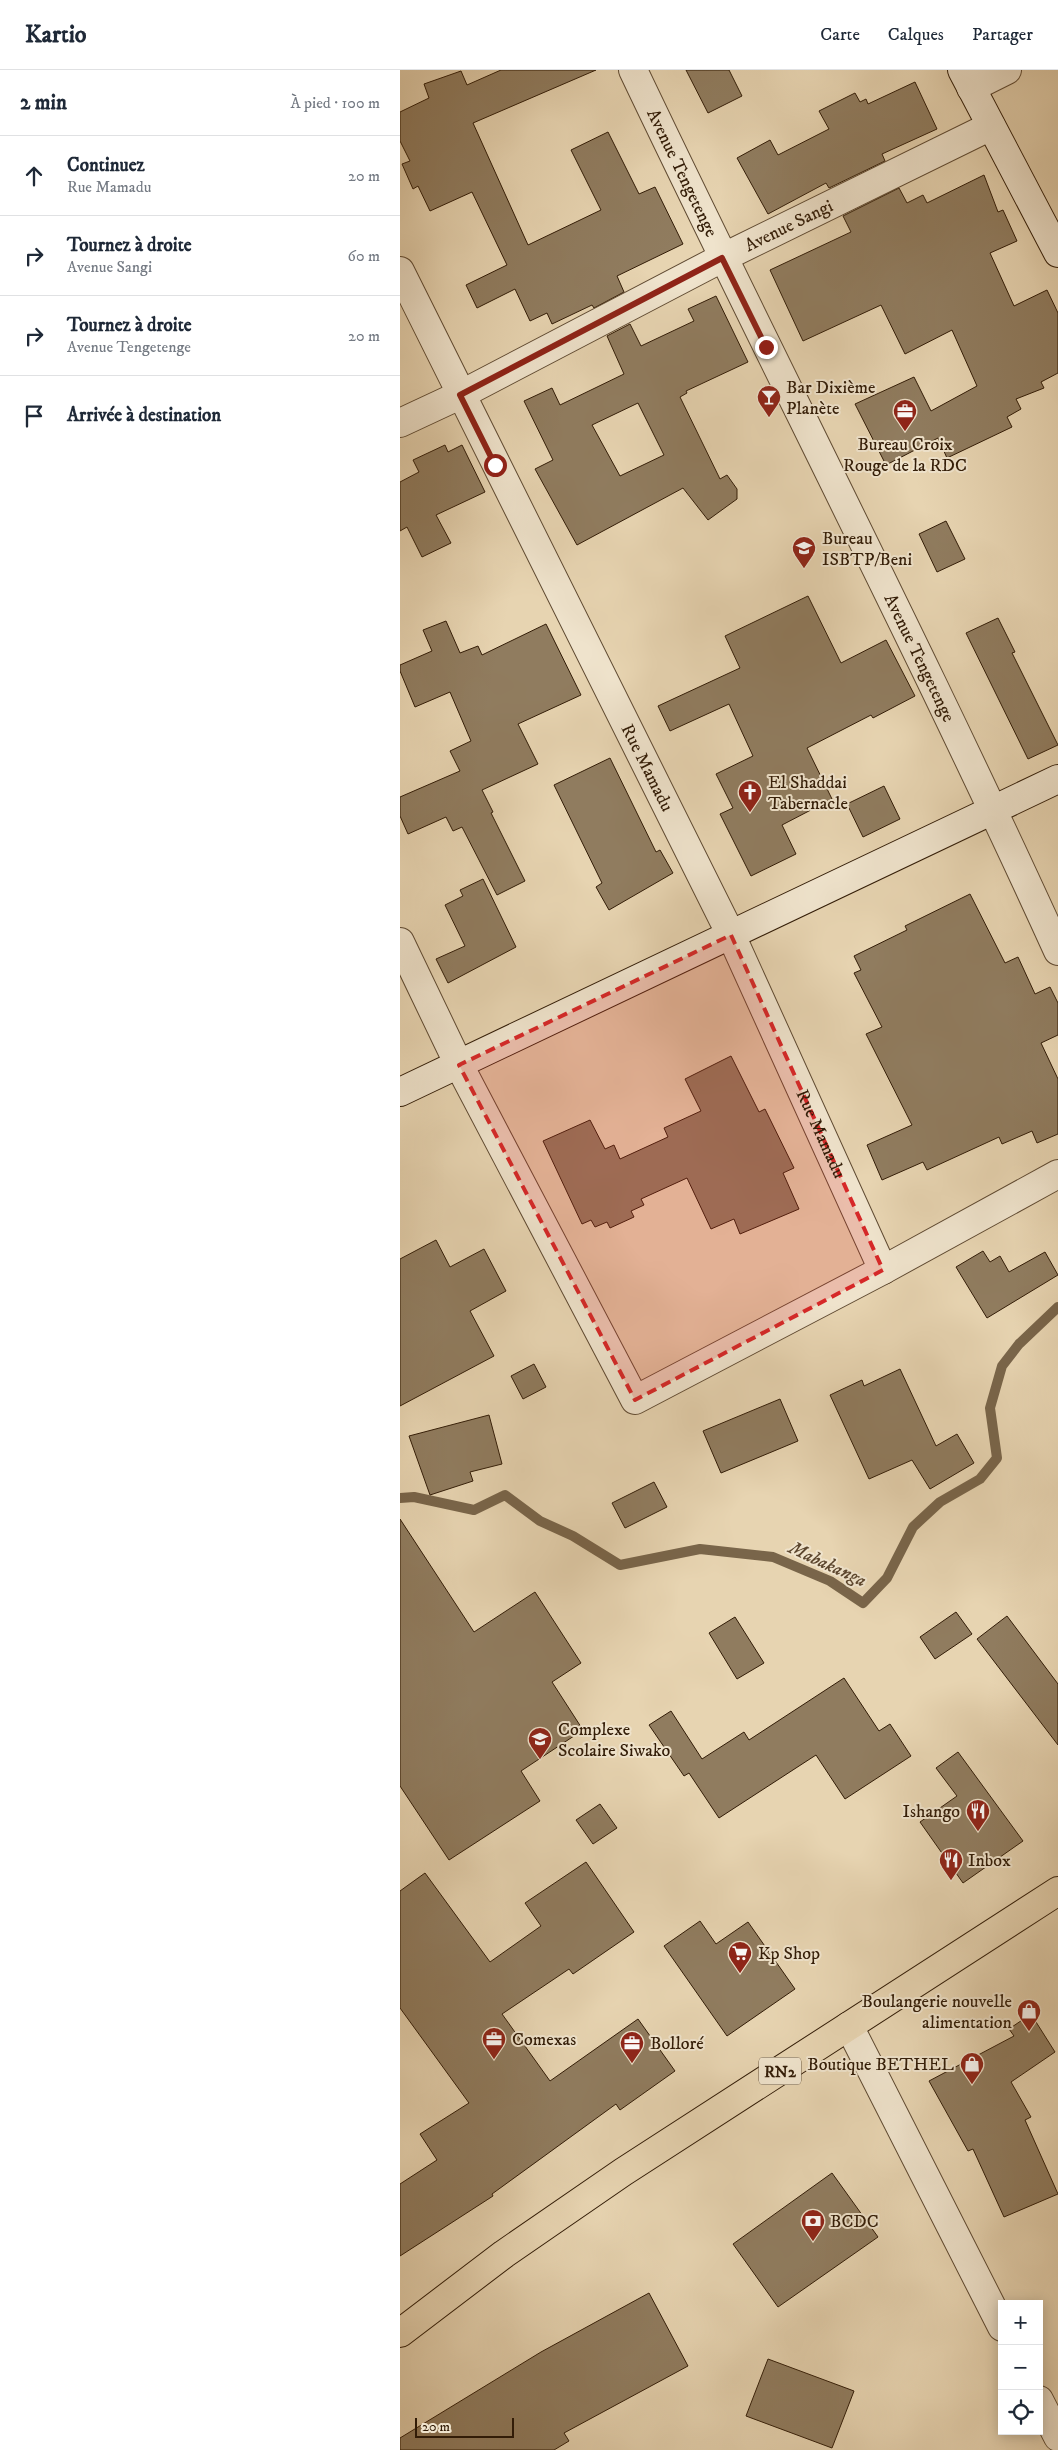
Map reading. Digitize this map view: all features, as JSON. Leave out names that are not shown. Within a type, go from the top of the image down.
[{"type":"highway","name":"RN2","points":[[400,2332],[504,2254],[623,2172],[1058,1891]]},
{"type":"street","name":"Avenue Tengetenge","points":[[633,70],[722,258],[993,809],[1058,951]]},
{"type":"street","points":[[1007,70],[966,79],[1058,253]]},
{"type":"street","name":"Avenue Sangi","points":[[400,423],[460,395],[722,258],[991,126]]},
{"type":"street","name":"Rue Mamadu","points":[[400,270],[460,395],[731,935],[883,1270]]},
{"type":"street","points":[[400,1092],[1058,779]]},
{"type":"street","points":[[400,942],[460,1065],[635,1400],[883,1270],[1058,1174]]},
{"type":"street","points":[[849,2026],[998,2319]]},
{"type":"street","points":[[1043,2408],[1058,2437]]},
{"type":"highlighted area","points":[[731,935],[883,1270],[635,1400],[459,1065]]},
{"type":"building","points":[[501,70],[596,70],[473,123],[528,245],[601,210],[571,150],[608,132],[639,194],[655,187],[683,244],[617,276],[624,292],[594,308],[592,305],[552,324],[547,313],[530,321],[515,289],[477,308],[466,285],[507,265],[472,192],[430,211],[418,186],[413,189],[402,164],[410,161],[400,141],[400,112],[429,98],[424,84],[461,71],[467,85]]},
{"type":"building","points":[[686,70],[729,70],[742,96],[708,113]]},
{"type":"building","points":[[915,82],[937,129],[882,154],[885,161],[829,188],[826,183],[768,214],[737,158],[770,140],[778,155],[829,129],[819,111],[855,93],[860,102],[866,99],[868,104]]},
{"type":"building","points":[[984,175],[998,212],[1003,210],[1017,241],[990,253],[1014,306],[1047,290],[1058,313],[1058,373],[1041,382],[1044,388],[1016,399],[1021,409],[1007,417],[1012,427],[947,458],[938,438],[886,465],[855,404],[914,377],[931,411],[977,386],[952,330],[905,354],[881,305],[803,341],[770,270],[851,232],[843,216],[899,188],[907,203],[923,195],[927,203]]},
{"type":"building","points":[[716,296],[748,362],[686,391],[687,393],[680,397],[720,479],[727,475],[737,489],[737,499],[708,520],[683,488],[577,545],[535,469],[553,460],[524,401],[552,388],[560,405],[624,374],[607,336],[630,324],[641,346],[694,321],[688,309]],"holes":[[[638,403],[664,455],[620,476],[592,425]]]},
{"type":"building","points":[[445,445],[448,452],[462,445],[485,492],[436,515],[451,543],[422,557],[407,527],[400,531],[400,482],[419,472],[413,460]]},
{"type":"building","points":[[946,521],[965,559],[937,572],[919,534]]},
{"type":"building","points":[[808,596],[841,663],[886,640],[915,696],[873,718],[871,715],[807,748],[832,799],[782,825],[796,854],[751,876],[720,814],[733,808],[716,774],[753,756],[729,704],[670,731],[658,706],[740,668],[725,636]]},
{"type":"building","points":[[998,618],[1015,652],[1012,653],[1058,745],[1028,759],[966,633]]},
{"type":"building","points":[[446,621],[460,653],[478,646],[482,655],[546,624],[581,695],[518,724],[538,764],[482,790],[493,812],[491,813],[525,881],[497,895],[462,827],[453,831],[446,817],[408,834],[400,816],[400,797],[460,771],[450,751],[471,741],[450,692],[415,707],[400,671],[400,665],[432,651],[423,630]]},
{"type":"building","points":[[610,758],[656,852],[660,850],[673,873],[609,910],[596,887],[602,883],[554,785]]},
{"type":"building","points":[[884,786],[900,819],[863,837],[847,804]]},
{"type":"building","points":[[483,879],[516,947],[448,983],[436,959],[465,946],[445,905],[463,896],[460,890]]},
{"type":"building","points":[[970,894],[1005,963],[1018,957],[1035,994],[1050,987],[1058,1003],[1058,1035],[1041,1043],[1058,1079],[1058,1134],[1037,1143],[1032,1131],[1002,1144],[999,1137],[927,1170],[923,1162],[882,1180],[867,1145],[912,1125],[866,1034],[882,1027],[854,973],[861,970],[854,956],[907,930],[905,926]]},
{"type":"building","points":[[731,1056],[759,1112],[765,1109],[794,1168],[783,1173],[799,1209],[740,1234],[734,1219],[711,1229],[687,1178],[641,1199],[644,1205],[631,1211],[634,1217],[610,1228],[607,1222],[595,1227],[591,1220],[582,1224],[543,1141],[590,1120],[605,1149],[614,1145],[620,1159],[668,1137],[664,1128],[701,1111],[685,1079]]},
{"type":"building","points":[[436,1240],[450,1267],[484,1249],[506,1291],[470,1311],[494,1356],[400,1406],[400,1259]]},
{"type":"building","points":[[983,1251],[990,1262],[1000,1256],[1009,1272],[1045,1252],[1058,1275],[987,1318],[956,1267]]},
{"type":"building","points":[[534,1364],[546,1387],[523,1399],[511,1376]]},
{"type":"building","points":[[900,1369],[936,1446],[957,1434],[974,1463],[930,1489],[912,1460],[869,1479],[830,1395],[862,1380],[864,1386]]},
{"type":"building","points":[[780,1399],[798,1441],[721,1473],[703,1431]]},
{"type":"building","points":[[489,1415],[502,1464],[470,1472],[473,1481],[430,1495],[409,1436]]},
{"type":"building","points":[[654,1482],[667,1507],[625,1528],[612,1503]]},
{"type":"building","points":[[400,1519],[474,1632],[535,1592],[581,1663],[552,1682],[583,1730],[521,1771],[540,1801],[449,1860],[400,1786]]},
{"type":"building","points":[[956,1612],[972,1634],[935,1659],[920,1637]]},
{"type":"building","points":[[1007,1616],[1058,1684],[1058,1745],[977,1639]]},
{"type":"building","points":[[735,1617],[764,1663],[737,1679],[709,1633]]},
{"type":"building","points":[[844,1678],[879,1731],[890,1724],[911,1756],[845,1799],[816,1755],[719,1818],[689,1773],[684,1776],[649,1725],[671,1711],[702,1759],[744,1732],[749,1740]]},
{"type":"building","points":[[958,1752],[1023,1841],[963,1883],[920,1822],[957,1796],[936,1768]]},
{"type":"building","points":[[600,1804],[617,1828],[593,1844],[576,1820]]},
{"type":"building","points":[[586,1862],[634,1932],[573,1974],[569,1969],[502,2014],[550,2081],[638,2019],[675,2071],[620,2110],[616,2104],[492,2194],[493,2196],[400,2256],[400,2184],[437,2160],[420,2134],[469,2103],[400,2008],[400,1891],[425,1873],[490,1962],[541,1926],[525,1903]]},
{"type":"building","points":[[700,1921],[716,1944],[748,1922],[795,1989],[727,2036],[664,1946]]},
{"type":"building","points":[[1031,2014],[1055,2052],[1011,2082],[1031,2117],[1025,2120],[1058,2194],[1004,2217],[973,2149],[968,2151],[929,2081],[1014,2036],[1009,2029]]},
{"type":"building","points":[[832,2173],[878,2237],[778,2307],[733,2244]]},
{"type":"building","points":[[649,2293],[688,2366],[564,2433],[569,2441],[554,2450],[400,2450],[400,2438],[541,2352]]},
{"type":"building","points":[[768,2359],[854,2391],[832,2448],[746,2416]]},
{"type":"waterway","name":"Mabakanga","points":[[400,1498],[414,1497],[474,1510],[505,1495],[540,1521],[573,1536],[620,1565],[700,1549],[773,1557],[830,1581],[863,1603],[887,1578],[913,1527],[940,1502],[980,1479],[997,1458],[990,1408],[1002,1366],[1019,1344],[1058,1307]]},
{"type":"place","name":"Bar Dixième Planète","points":[[769,418]]},
{"type":"place","name":"Bureau Croix Rouge de la RDC","points":[[905,432]]},
{"type":"place","name":"Bureau ISBTP/Beni","points":[[804,569]]},
{"type":"place","name":"El Shaddai Tabernacle","points":[[750,813]]},
{"type":"place","name":"Complexe Scolaire Siwako","points":[[540,1760]]},
{"type":"place","name":"Ishango","points":[[978,1832]]},
{"type":"place","name":"Inbox","points":[[951,1881]]},
{"type":"place","name":"Kp Shop","points":[[740,1974]]},
{"type":"place","name":"Boulangerie nouvelle alimentation","points":[[1029,2032]]},
{"type":"place","name":"Comexas","points":[[494,2060]]},
{"type":"place","name":"Bolloré","points":[[632,2064]]},
{"type":"place","name":"Boutique BETHEL","points":[[972,2085]]},
{"type":"place","name":"BCDC","points":[[813,2242]]},
{"type":"route","points":[[495,465],[460,395],[722,258],[766,347]]}]
